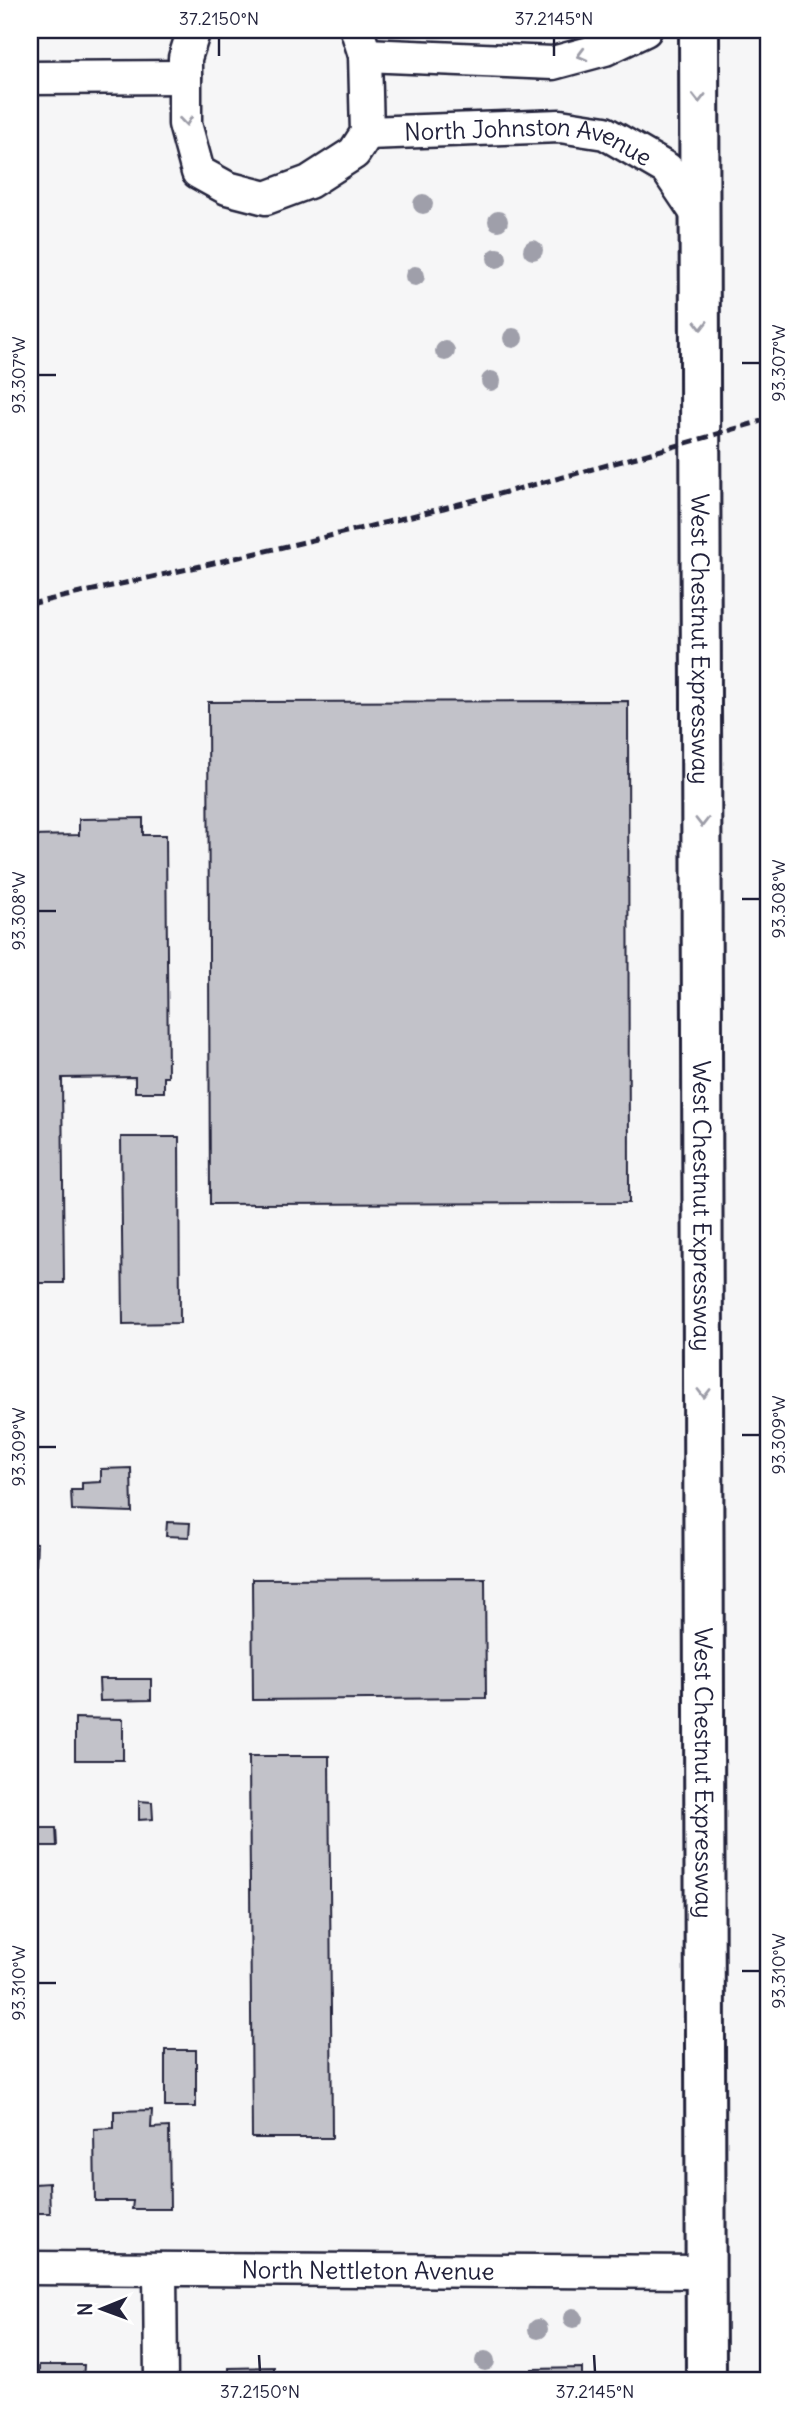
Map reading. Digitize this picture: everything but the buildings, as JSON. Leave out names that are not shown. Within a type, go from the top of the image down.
[{"type":"main road","name":"West Chestnut Expressway","points":[[699,30],[706,2381]]},
{"type":"street","name":"North Johnston Avenue","points":[[194,30],[185,58],[185,124],[198,173],[228,188],[267,198],[309,182],[354,153],[367,132],[361,42],[553,63],[605,49],[645,30]]},
{"type":"street","points":[[30,78],[185,77]]},
{"type":"street","name":"North Johnston Avenue","points":[[367,132],[560,126],[605,133],[667,169],[700,218]]},
{"type":"street","name":"North Nettleton Avenue","points":[[30,2268],[705,2272]]},
{"type":"street","points":[[160,2270],[161,2381]]},
{"type":"railway","points":[[30,604],[401,519],[677,446],[768,419]]}]
